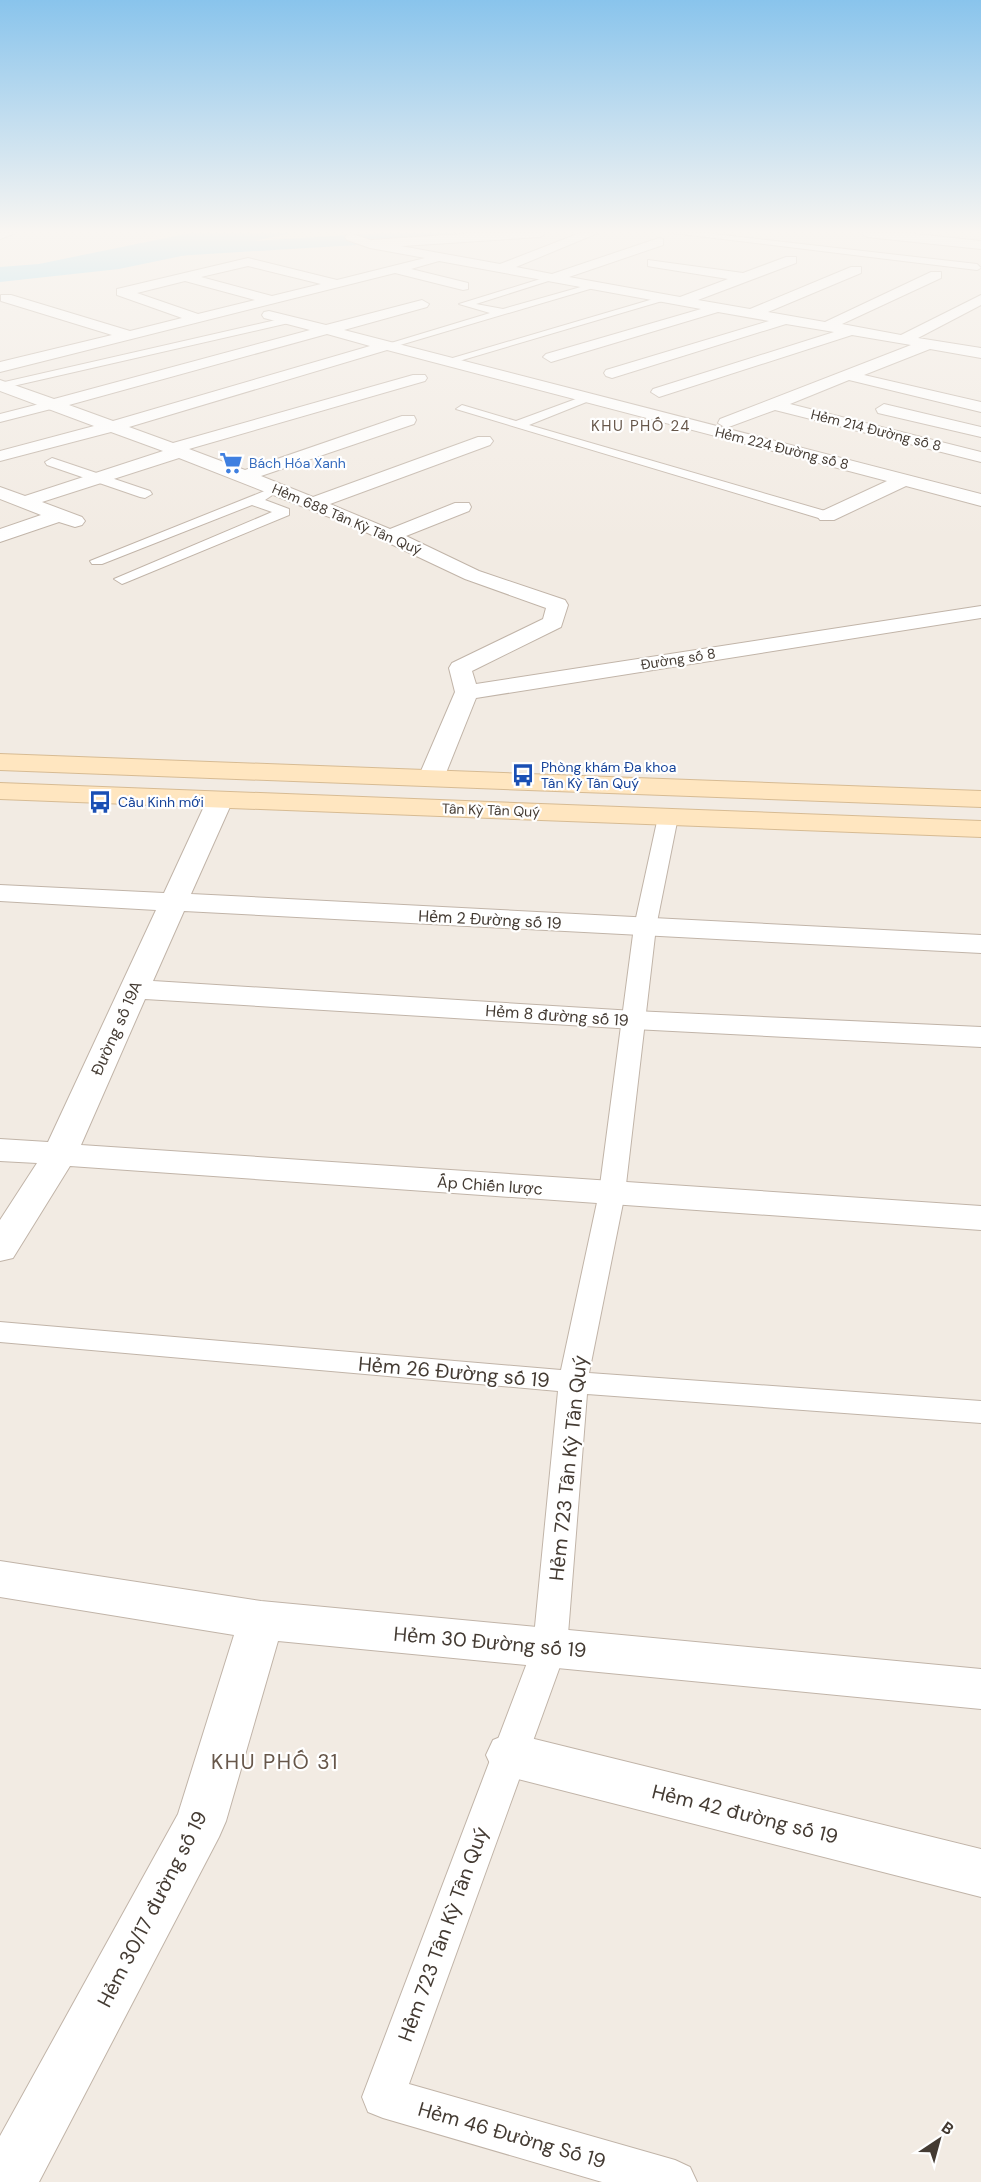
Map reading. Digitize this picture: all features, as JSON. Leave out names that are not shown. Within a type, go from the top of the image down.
[{"type":"main road","name":"Tân Kỳ Tân Quý","points":[[0,762],[981,799]]},
{"type":"main road","name":"Tân Kỳ Tân Quý","points":[[0,791],[981,829]]},
{"type":"street","points":[[2,384],[130,335]]},
{"type":"street","points":[[51,405],[316,335]]},
{"type":"street","name":"Hẻm 224 Đường số 8","points":[[344,335],[981,500]]},
{"type":"street","points":[[551,357],[627,335]]},
{"type":"street","points":[[612,373],[739,335]]},
{"type":"street","points":[[659,392],[838,335]]},
{"type":"street","points":[[872,335],[981,353]]},
{"type":"street","points":[[902,340],[912,335]]},
{"type":"street","points":[[726,423],[928,345]]},
{"type":"street","points":[[0,456],[166,412],[386,346]]},
{"type":"street","points":[[846,375],[981,407]]},
{"type":"street","points":[[24,502],[175,451],[419,378]]},
{"type":"street","name":"Hẻm 688 Tân Kỳ Tân Quý","points":[[2,384],[108,427],[244,476],[390,536],[472,575],[546,599],[556,605],[553,622],[460,668],[467,692]]},
{"type":"street","points":[[807,390],[842,399]]},
{"type":"street","name":"Hẻm 214 Đường số 8","points":[[771,404],[981,457]]},
{"type":"street","points":[[865,404],[981,432]]},
{"type":"street","points":[[244,476],[408,420]]},
{"type":"street","points":[[312,504],[484,441]]},
{"type":"street","points":[[827,516],[905,480]]},
{"type":"street","points":[[0,536],[67,518],[2,495]]},
{"type":"street","points":[[390,536],[462,507]]},
{"type":"street","name":"Đường số 8","points":[[467,692],[981,612]]},
{"type":"street","points":[[431,778],[467,692]]},
{"type":"street","name":"Đường số 19A","points":[[0,1249],[59,1156],[133,988],[220,800]]},
{"type":"street","name":"Hẻm 2 Đường số 19","points":[[0,893],[981,944]]},
{"type":"street","name":"Hẻm 8 đường số 19","points":[[133,988],[634,1020],[981,1037]]},
{"type":"street","name":"Ấp Chiến lược","points":[[0,1150],[59,1156],[981,1218]]},
{"type":"street","name":"Hẻm 30 Đường số 19","points":[[0,1579],[261,1620],[981,1689]]},
{"type":"street","name":"Hẻm 30/17 đường số 19","points":[[7,2182],[201,1821],[261,1620]]},
{"type":"street","name":"Hẻm 42 đường số 19","points":[[510,1755],[981,1873]]},
{"type":"lane","points":[[2,384],[223,335]]},
{"type":"lane","points":[[386,346],[426,335]]},
{"type":"lane","points":[[445,362],[538,335]]},
{"type":"lane","points":[[516,425],[588,399]]},
{"type":"lane","points":[[0,418],[51,405]]},
{"type":"lane","points":[[462,409],[827,516]]},
{"type":"lane","points":[[52,462],[96,479],[146,494]]},
{"type":"lane","points":[[97,561],[278,490]]},
{"type":"lane","points":[[122,579],[284,512],[253,500]]},
{"type":"lane","name":"Hẻm 723 Tân Kỳ Tân Quý","points":[[383,2097],[550,1647],[573,1382],[612,1193],[645,927],[668,817]]},
{"type":"lane","name":"Hẻm 26 Đường số 19","points":[[0,1332],[573,1382],[981,1412]]},
{"type":"lane","name":"Hẻm 46 Đường Số 19","points":[[383,2097],[675,2182]]},
{"type":"place","name":"Bách Hóa Xanh","points":[[231,463]]},
{"type":"place","name":"Phòng khám Đa khoa Tân Kỳ Tân Quý","points":[[523,775]]},
{"type":"place","name":"Cầu Kinh mới","points":[[100,802]]},
{"type":"district","name":"KHU PHỐ 24","points":[[641,426]]},
{"type":"district","name":"KHU PHỐ 31","points":[[275,1762]]}]
